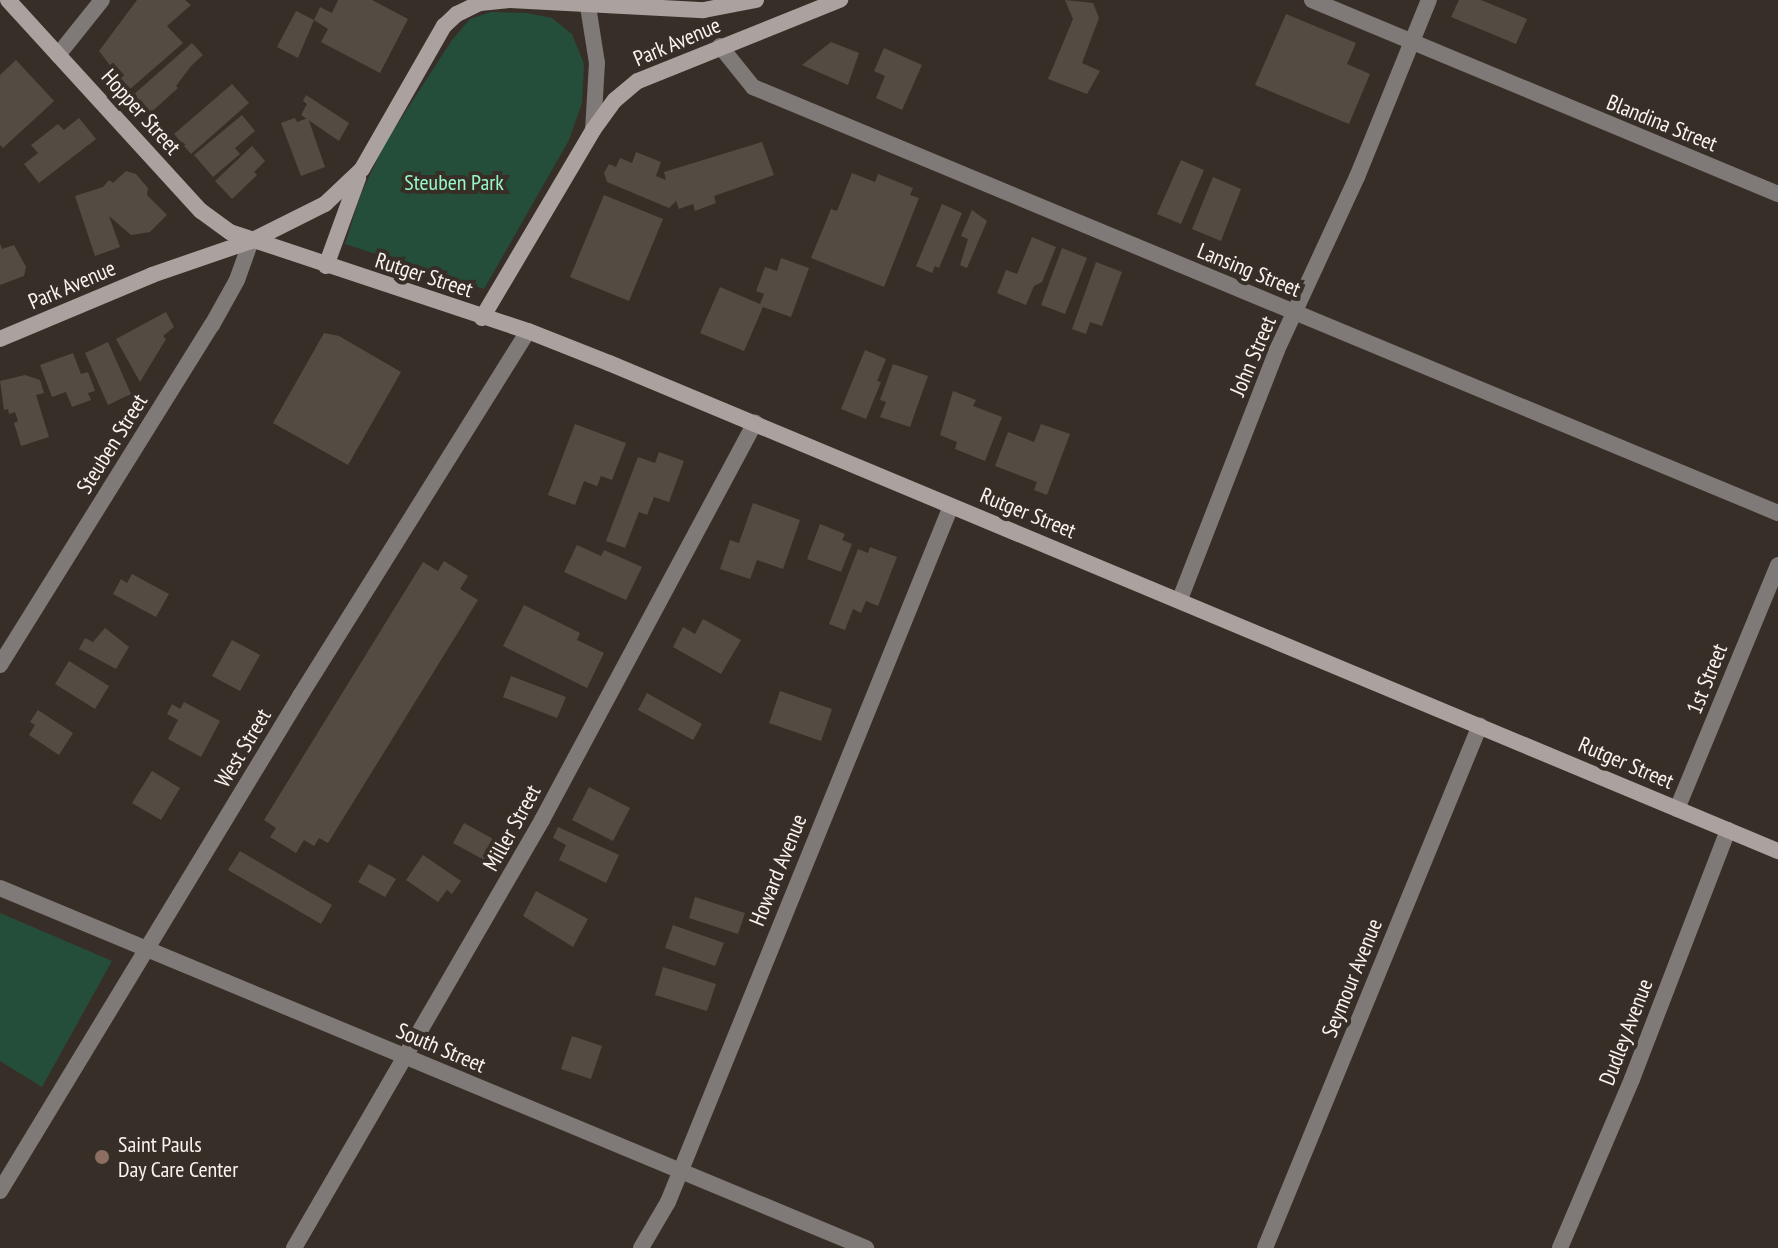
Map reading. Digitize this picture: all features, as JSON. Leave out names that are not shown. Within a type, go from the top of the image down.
[{"type":"street","name":"Hopper Street","points":[[8,0],[201,211],[230,232],[251,241]]},
{"type":"street","points":[[58,55],[102,0]]},
{"type":"street","points":[[326,266],[362,169],[444,26],[457,14],[480,3],[510,0],[587,2],[597,63],[593,130],[482,318]]},
{"type":"street","name":"Park Avenue","points":[[587,2],[704,10],[756,0]]},
{"type":"street","name":"Park Avenue","points":[[593,130],[615,100],[638,81],[840,0]]},
{"type":"street","points":[[1312,0],[1412,42]]},
{"type":"street","name":"John Street","points":[[1180,599],[1295,312],[1357,177],[1429,0]]},
{"type":"street","name":"Blandina Street","points":[[1412,42],[1778,194]]},
{"type":"street","name":"Lansing Street","points":[[720,46],[753,87],[1778,513]]},
{"type":"street","points":[[251,241],[325,204],[362,169]]},
{"type":"street","name":"Park Avenue","points":[[0,339],[152,275],[251,241]]},
{"type":"street","name":"Rutger Street","points":[[251,241],[528,331],[1180,599],[1778,851]]},
{"type":"street","name":"Steuben Street","points":[[0,665],[212,325],[237,280],[251,241]]},
{"type":"street","name":"West Street","points":[[0,1191],[528,331]]},
{"type":"street","name":"Miller Street","points":[[294,1248],[407,1058],[542,820],[755,423]]},
{"type":"street","name":"Howard Avenue","points":[[641,1248],[668,1202],[951,506]]},
{"type":"street","name":"1st Street","points":[[1677,809],[1778,565]]},
{"type":"street","name":"Seymour Avenue","points":[[1265,1248],[1480,725]]},
{"type":"street","name":"Dudley Avenue","points":[[1560,1248],[1632,1079],[1728,830]]},
{"type":"street","name":"South Street","points":[[0,888],[866,1248]]},
{"type":"green space","name":"Steuben Park","points":[[491,12],[526,13],[552,18],[572,34],[584,64],[582,103],[569,140],[484,289],[345,244],[361,194],[384,145],[452,40],[470,19]]},
{"type":"green space","points":[[0,913],[112,961],[42,1087],[0,1061]]},
{"type":"building","points":[[137,0],[185,0],[191,5],[167,26],[183,43],[129,90],[99,51]]},
{"type":"building","points":[[338,0],[372,0],[408,19],[380,73],[321,42],[328,29],[314,20],[320,7],[332,13]]},
{"type":"building","points":[[1065,0],[1093,3],[1099,18],[1082,63],[1100,71],[1087,94],[1048,79],[1073,19]]},
{"type":"building","points":[[1459,0],[1481,0],[1527,19],[1516,44],[1451,17]]},
{"type":"building","points":[[296,11],[314,20],[298,58],[277,47]]},
{"type":"building","points":[[1286,14],[1356,43],[1347,64],[1370,74],[1349,124],[1255,85]]},
{"type":"building","points":[[831,42],[859,53],[848,85],[802,65]]},
{"type":"building","points":[[192,43],[203,55],[191,66],[176,86],[178,88],[148,115],[132,96]]},
{"type":"building","points":[[884,48],[922,65],[902,110],[876,98],[885,76],[874,71]]},
{"type":"building","points":[[16,60],[54,101],[3,148],[0,145],[0,75]]},
{"type":"building","points":[[232,84],[249,103],[191,154],[174,134]]},
{"type":"building","points":[[306,95],[349,123],[339,141],[301,115],[307,104],[303,101]]},
{"type":"building","points":[[242,115],[255,131],[235,148],[240,154],[213,177],[194,155]]},
{"type":"building","points":[[79,118],[96,139],[39,183],[24,164],[38,153],[31,145],[58,124],[64,130]]},
{"type":"building","points":[[295,118],[297,122],[308,118],[325,167],[301,176],[281,123]]},
{"type":"building","points":[[762,142],[774,175],[714,196],[716,203],[695,211],[693,204],[679,209],[676,201],[669,208],[607,182],[604,173],[609,164],[616,167],[620,158],[632,163],[636,152],[661,162],[656,176],[666,180],[664,172]]},
{"type":"building","points":[[252,146],[265,161],[254,172],[257,175],[232,199],[215,181]]},
{"type":"building","points":[[1181,160],[1204,170],[1181,224],[1157,214]]},
{"type":"building","points":[[126,171],[136,174],[148,188],[147,195],[167,215],[150,232],[131,235],[109,216],[120,247],[95,256],[75,196],[103,187],[109,180],[113,183]]},
{"type":"building","points":[[852,173],[875,182],[878,174],[913,188],[910,195],[919,198],[884,287],[811,258],[831,209],[837,211]]},
{"type":"building","points":[[1213,177],[1241,189],[1221,241],[1192,229]]},
{"type":"building","points":[[604,195],[663,219],[629,301],[570,277]]},
{"type":"building","points":[[942,204],[962,213],[939,268],[935,266],[932,273],[916,266]]},
{"type":"building","points":[[972,210],[987,221],[967,268],[960,265],[968,239],[961,236]]},
{"type":"building","points":[[1032,237],[1056,247],[1042,282],[1034,286],[1026,305],[997,293],[1006,270],[1017,274]]},
{"type":"building","points":[[0,243],[2,249],[14,245],[26,267],[24,276],[0,285]]},
{"type":"building","points":[[1062,248],[1087,258],[1065,314],[1041,305]]},
{"type":"building","points":[[781,258],[809,268],[791,317],[763,307],[744,351],[700,333],[720,287],[760,304],[764,294],[756,291],[765,267],[777,271]]},
{"type":"building","points":[[1096,262],[1122,272],[1102,326],[1090,322],[1086,334],[1072,329]]},
{"type":"building","points":[[166,312],[174,327],[163,336],[166,339],[140,382],[116,339]]},
{"type":"building","points":[[324,333],[339,336],[401,372],[348,465],[273,423]]},
{"type":"building","points":[[108,342],[131,394],[108,405],[85,353]]},
{"type":"building","points":[[865,350],[886,359],[877,381],[881,382],[866,419],[841,409]]},
{"type":"building","points":[[73,353],[81,374],[88,372],[95,391],[88,393],[91,400],[72,407],[66,392],[52,397],[40,365]]},
{"type":"building","points":[[893,364],[928,376],[910,427],[880,417],[886,402],[880,400]]},
{"type":"building","points":[[25,375],[40,380],[44,393],[36,395],[49,437],[21,446],[14,423],[18,421],[15,412],[9,414],[8,409],[4,410],[0,381]]},
{"type":"building","points":[[953,391],[976,400],[973,406],[1002,417],[985,461],[955,449],[957,442],[940,435]]},
{"type":"building","points":[[575,424],[626,443],[612,480],[601,476],[597,486],[584,481],[575,505],[548,495]]},
{"type":"building","points":[[1041,424],[1070,434],[1047,495],[1034,490],[1037,482],[995,466],[1008,432],[1034,442]]},
{"type":"building","points":[[659,452],[684,461],[669,502],[654,497],[647,515],[639,512],[625,548],[606,541],[638,457],[655,463]]},
{"type":"building","points":[[753,503],[800,520],[783,569],[757,560],[750,579],[720,569],[730,540],[739,543]]},
{"type":"building","points":[[820,524],[845,534],[842,540],[852,544],[841,572],[807,559]]},
{"type":"building","points":[[577,545],[601,556],[604,550],[642,567],[626,600],[564,572]]},
{"type":"building","points":[[870,547],[897,557],[878,606],[866,601],[861,613],[853,609],[845,630],[829,624],[858,549],[868,553]]},
{"type":"building","points":[[444,561],[468,576],[460,589],[478,600],[328,843],[319,838],[314,846],[304,840],[296,853],[270,837],[276,828],[264,820],[423,562],[438,571]]},
{"type":"building","points":[[132,574],[169,594],[156,617],[113,594],[121,579],[127,583]]},
{"type":"building","points":[[524,605],[580,633],[577,640],[604,653],[587,688],[503,646]]},
{"type":"building","points":[[703,619],[741,640],[721,674],[673,647],[683,627],[695,634]]},
{"type":"building","points":[[105,628],[129,647],[116,669],[79,649],[85,638],[93,642]]},
{"type":"building","points":[[232,640],[260,655],[240,691],[212,676]]},
{"type":"building","points":[[69,661],[109,686],[95,709],[55,684]]},
{"type":"building","points":[[511,676],[566,697],[557,718],[503,697]]},
{"type":"building","points":[[780,691],[832,709],[821,741],[769,723]]},
{"type":"building","points":[[647,693],[702,724],[693,740],[638,710]]},
{"type":"building","points":[[184,702],[220,721],[201,757],[168,739],[178,720],[167,714],[172,704],[180,709]]},
{"type":"building","points":[[38,710],[73,733],[59,755],[29,735],[35,725],[30,722]]},
{"type":"building","points":[[152,771],[180,788],[161,820],[132,803]]},
{"type":"building","points":[[589,787],[630,808],[613,841],[572,820]]},
{"type":"building","points":[[464,823],[497,841],[486,861],[453,843]]},
{"type":"building","points":[[558,827],[619,855],[606,883],[559,860],[566,845],[553,838]]},
{"type":"building","points":[[240,851],[332,905],[321,924],[228,870]]},
{"type":"building","points":[[423,855],[461,881],[452,894],[447,890],[438,902],[406,880]]},
{"type":"building","points":[[369,864],[396,879],[385,897],[358,882]]},
{"type":"building","points":[[536,891],[588,919],[573,947],[523,916]]},
{"type":"building","points":[[695,897],[745,913],[738,934],[689,918]]},
{"type":"building","points":[[673,925],[724,943],[715,966],[665,948]]},
{"type":"building","points":[[663,967],[716,984],[707,1011],[655,995]]},
{"type":"building","points":[[572,1036],[602,1046],[591,1079],[561,1069]]},
{"type":"place","name":"Saint Pauls Day Care Center","points":[[102,1157]]}]
